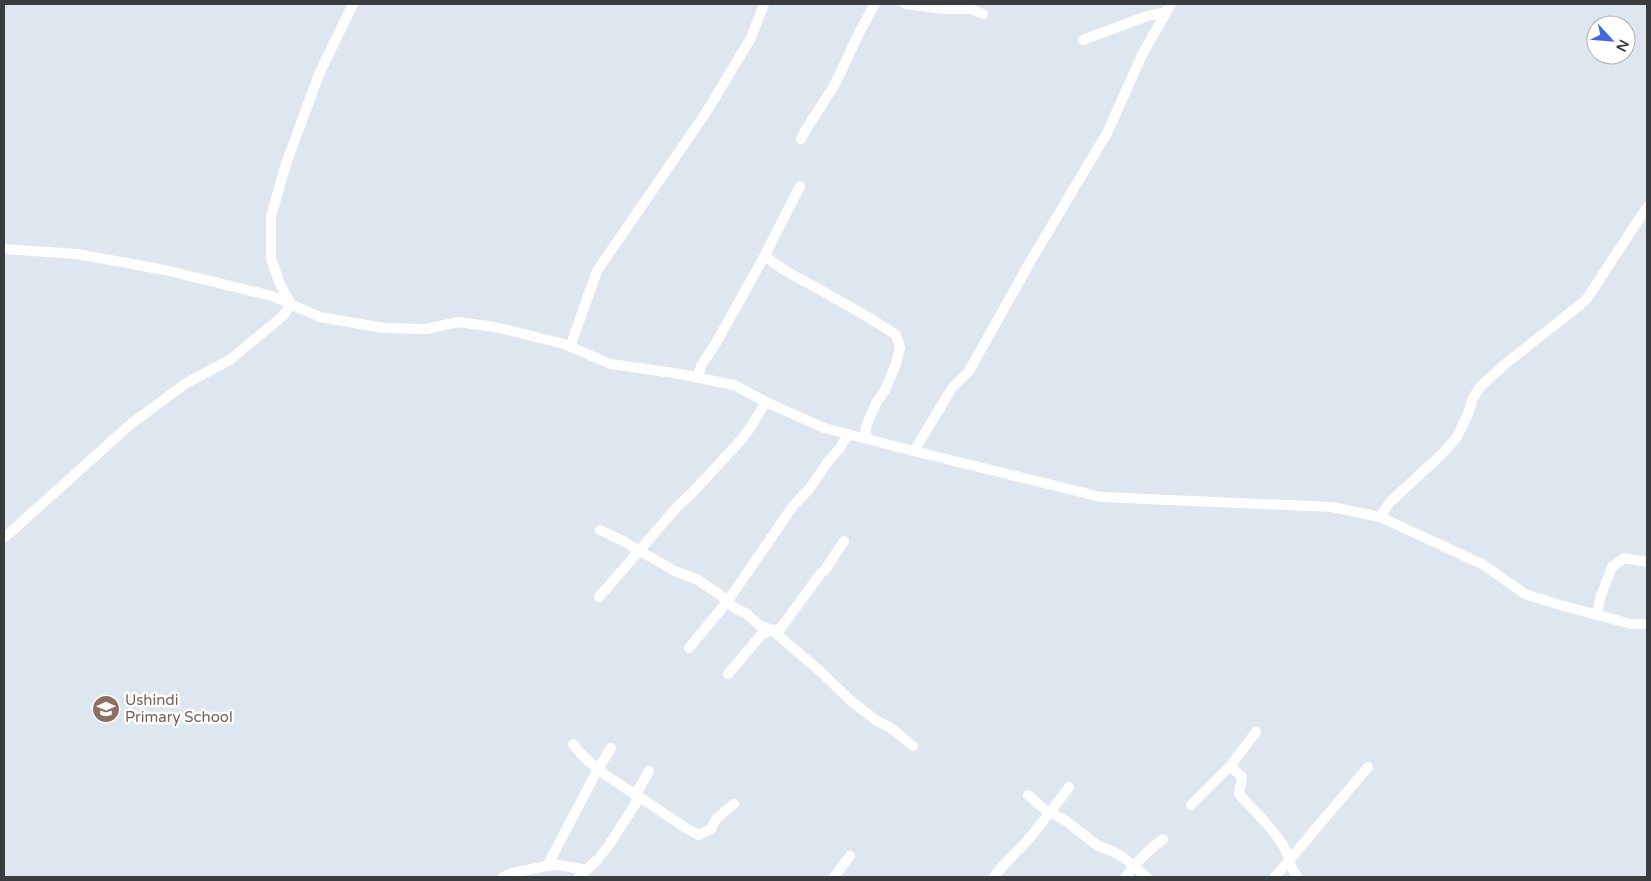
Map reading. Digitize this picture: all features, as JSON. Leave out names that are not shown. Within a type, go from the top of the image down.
[{"type":"street","points":[[291,304],[280,284],[271,259],[271,216],[287,161],[320,72],[354,4]]},
{"type":"street","points":[[570,347],[598,271],[705,114],[751,38],[764,4]]},
{"type":"street","points":[[802,139],[805,131],[835,84],[875,4]]},
{"type":"street","points":[[905,4],[944,9],[970,9],[983,14]]},
{"type":"street","points":[[1083,40],[1147,16],[1162,14],[1169,7]]},
{"type":"street","points":[[914,452],[952,388],[969,372],[1030,262],[1107,133],[1143,54],[1169,7]]},
{"type":"street","points":[[698,378],[701,366],[716,343],[765,255],[800,186]]},
{"type":"street","points":[[1380,517],[1390,502],[1442,454],[1457,436],[1468,414],[1473,398],[1480,387],[1504,365],[1586,300],[1647,207]]},
{"type":"street","points":[[4,249],[77,254],[165,270],[272,296],[320,317],[384,328],[426,329],[458,322],[495,327],[570,347],[611,364],[734,385],[766,402],[824,428],[914,452],[1101,497],[1332,507],[1380,517],[1482,564],[1525,594],[1631,624],[1647,624]]},
{"type":"street","points":[[765,255],[795,276],[879,323],[896,335],[900,347],[896,364],[885,390],[876,403],[865,432],[868,439]]},
{"type":"street","points":[[4,538],[132,423],[185,384],[230,359],[284,316],[291,304]]},
{"type":"street","points":[[599,597],[677,507],[741,440],[766,402]]},
{"type":"street","points":[[689,648],[727,602],[793,506],[810,488],[827,462],[840,448],[848,434]]},
{"type":"street","points":[[600,530],[675,571],[696,579],[759,624],[772,630],[810,662],[850,700],[878,721],[891,728],[913,746]]},
{"type":"street","points":[[728,674],[761,635],[780,629],[825,570],[844,541]]},
{"type":"street","points":[[1597,615],[1600,598],[1612,568],[1624,558],[1647,562]]},
{"type":"street","points":[[1191,806],[1230,766],[1256,732]]},
{"type":"street","points":[[573,744],[598,769],[623,788],[636,794],[664,815],[699,836],[711,829],[716,819],[734,804]]},
{"type":"street","points":[[548,866],[598,769],[611,748]]},
{"type":"street","points":[[1230,766],[1242,777],[1238,787],[1239,794],[1273,830],[1282,843],[1290,859],[1291,869],[1297,877]]},
{"type":"street","points":[[1275,877],[1368,767]]},
{"type":"street","points":[[578,877],[587,870],[609,845],[636,803],[636,794],[649,771]]},
{"type":"street","points":[[994,877],[1002,865],[1015,854],[1069,787]]},
{"type":"street","points":[[1028,795],[1098,846],[1112,851],[1134,866],[1146,877]]},
{"type":"street","points":[[1126,877],[1146,853],[1163,839]]},
{"type":"street","points":[[834,877],[850,856]]},
{"type":"street","points":[[503,877],[512,873],[559,865],[587,870]]},
{"type":"place","name":"Ushindi Primary School","points":[[106,709]]}]
